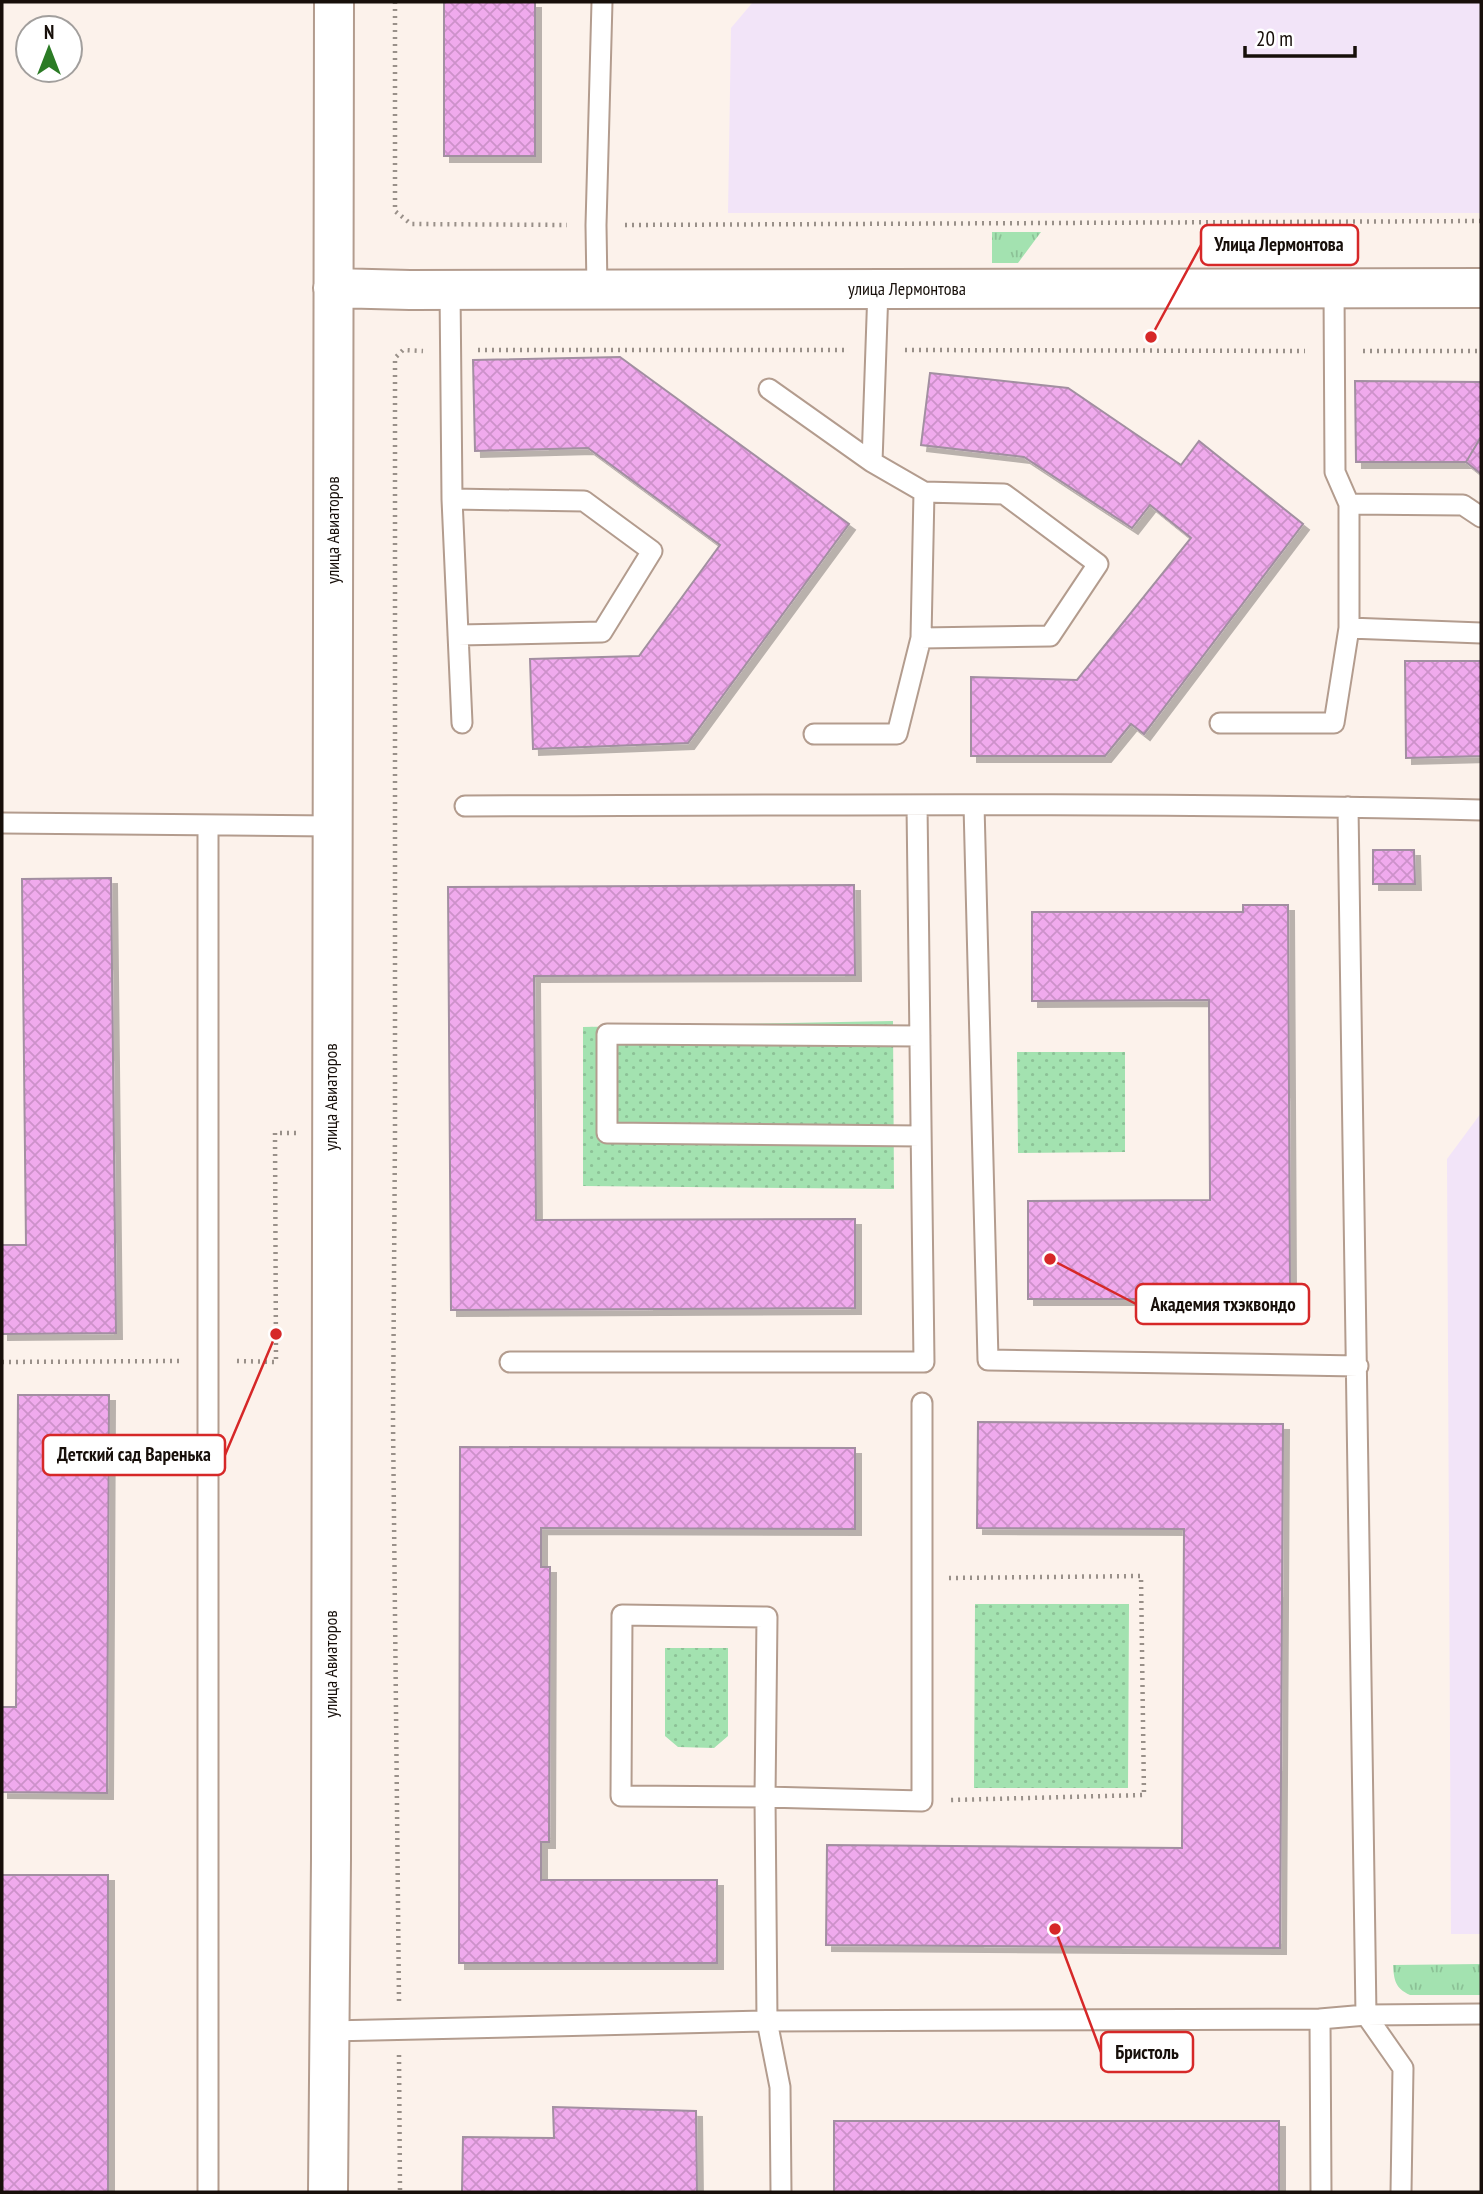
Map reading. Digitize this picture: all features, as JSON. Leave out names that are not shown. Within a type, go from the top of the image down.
[{"type":"street","name":"улица Авиаторов","points":[[328,2192],[334,2]]},
{"type":"street","name":"улица Лермонтова","points":[[333,288],[1481,288]]},
{"type":"lane","points":[[597,289],[596,225],[602,2]]},
{"type":"lane","points":[[1220,723],[1334,723],[1349,628],[1349,504],[1335,471],[1334,288]]},
{"type":"lane","points":[[450,289],[452,499],[461,723]]},
{"type":"lane","points":[[872,462],[878,289]]},
{"type":"lane","points":[[769,389],[872,462],[923,492],[1004,494],[1098,564],[1049,636],[921,638]]},
{"type":"lane","points":[[814,734],[897,734],[921,638],[923,492]]},
{"type":"lane","points":[[452,499],[584,501],[652,551],[602,632],[458,635]]},
{"type":"lane","points":[[1349,504],[1463,505],[1481,517]]},
{"type":"lane","points":[[1349,628],[1481,633]]},
{"type":"lane","points":[[510,1362],[924,1362],[917,805]]},
{"type":"lane","points":[[974,805],[988,1360],[1358,1366]]},
{"type":"lane","points":[[465,806],[974,805],[1481,810]]},
{"type":"lane","points":[[1348,807],[1366,2015],[1403,2068],[1401,2192]]},
{"type":"lane","points":[[2,823],[332,826]]},
{"type":"lane","points":[[208,826],[208,2192]]},
{"type":"lane","points":[[920,1036],[607,1034],[607,1133],[921,1136]]},
{"type":"lane","points":[[781,2192],[780,2087],[767,2021],[765,1797],[767,1617],[622,1615],[621,1796],[765,1797],[922,1801],[922,1403]]},
{"type":"lane","points":[[330,2031],[767,2021],[1320,2019],[1366,2015],[1481,2014]]},
{"type":"lane","points":[[1320,2019],[1321,2192]]},
{"type":"path","points":[[395,2],[394,211],[411,224],[1481,221]]},
{"type":"path","points":[[400,2192],[393,1421],[395,358],[402,350],[1481,351]]},
{"type":"path","points":[[922,1801],[1144,1795],[1141,1576],[923,1578]]},
{"type":"shaded area","points":[[753,2],[1481,2],[1481,213],[728,213],[731,28]]},
{"type":"shaded area","points":[[1481,1113],[1481,1934],[1451,1934],[1447,1159]]},
{"type":"green space","points":[[992,232],[1041,232],[1018,263],[992,263]]},
{"type":"green space","points":[[893,1021],[894,1189],[583,1186],[583,1027]]},
{"type":"green space","points":[[1017,1052],[1125,1052],[1125,1152],[1018,1153]]},
{"type":"green space","points":[[975,1604],[1129,1604],[1128,1788],[974,1788]]},
{"type":"green space","points":[[665,1648],[728,1648],[728,1736],[714,1748],[678,1747],[665,1736]]},
{"type":"green space","points":[[1481,1964],[1480,1995],[1410,1995],[1396,1983],[1393,1965]]},
{"type":"building","points":[[444,2],[535,2],[535,156],[444,156]]},
{"type":"building","points":[[620,357],[849,524],[688,743],[533,749],[530,659],[639,656],[720,545],[588,448],[475,451],[473,360]]},
{"type":"building","points":[[930,373],[1068,388],[1181,465],[1199,441],[1303,524],[1144,734],[1131,724],[1105,756],[971,756],[971,677],[1077,680],[1191,538],[1150,505],[1132,528],[1024,457],[921,445]]},
{"type":"building","points":[[1355,381],[1481,382],[1481,437],[1466,462],[1356,462]]},
{"type":"building","points":[[1481,437],[1481,474],[1466,462]]},
{"type":"building","points":[[1405,661],[1481,661],[1481,756],[1406,758]]},
{"type":"building","points":[[1373,850],[1414,850],[1415,884],[1373,884]]},
{"type":"building","points":[[111,878],[116,1333],[2,1334],[2,1245],[26,1245],[22,879]]},
{"type":"building","points":[[854,885],[855,975],[534,976],[536,1220],[855,1219],[855,1308],[451,1310],[448,887]]},
{"type":"building","points":[[1243,905],[1288,905],[1290,1285],[1170,1285],[1170,1299],[1028,1299],[1028,1201],[1210,1200],[1209,1000],[1032,1001],[1032,912],[1243,912]]},
{"type":"building","points":[[18,1395],[109,1395],[107,1793],[2,1792],[2,1707],[16,1707]]},
{"type":"building","points":[[978,1422],[1283,1424],[1280,1948],[826,1945],[827,1845],[1182,1848],[1184,1529],[977,1528]]},
{"type":"building","points":[[460,1447],[855,1448],[855,1529],[541,1528],[541,1567],[550,1567],[549,1842],[541,1842],[541,1880],[717,1880],[717,1963],[459,1963]]},
{"type":"building","points":[[2,1875],[108,1875],[108,2192],[2,2192]]},
{"type":"building","points":[[553,2107],[696,2111],[697,2192],[462,2192],[463,2137],[554,2138]]},
{"type":"building","points":[[553,2107],[696,2111],[697,2192],[462,2192],[463,2137],[554,2138]]},
{"type":"building","points":[[834,2121],[1279,2121],[1279,2192],[834,2192]]},
{"type":"building","points":[[834,2121],[1279,2121],[1279,2192],[834,2192]]},
{"type":"place","name":"Улица Лермонтова","points":[[1151,337]]},
{"type":"place","name":"Академия тхэквондо","points":[[1050,1259]]},
{"type":"place","name":"Детский сад Варенька","points":[[276,1334]]},
{"type":"place","name":"Бристоль","points":[[1055,1929]]}]
